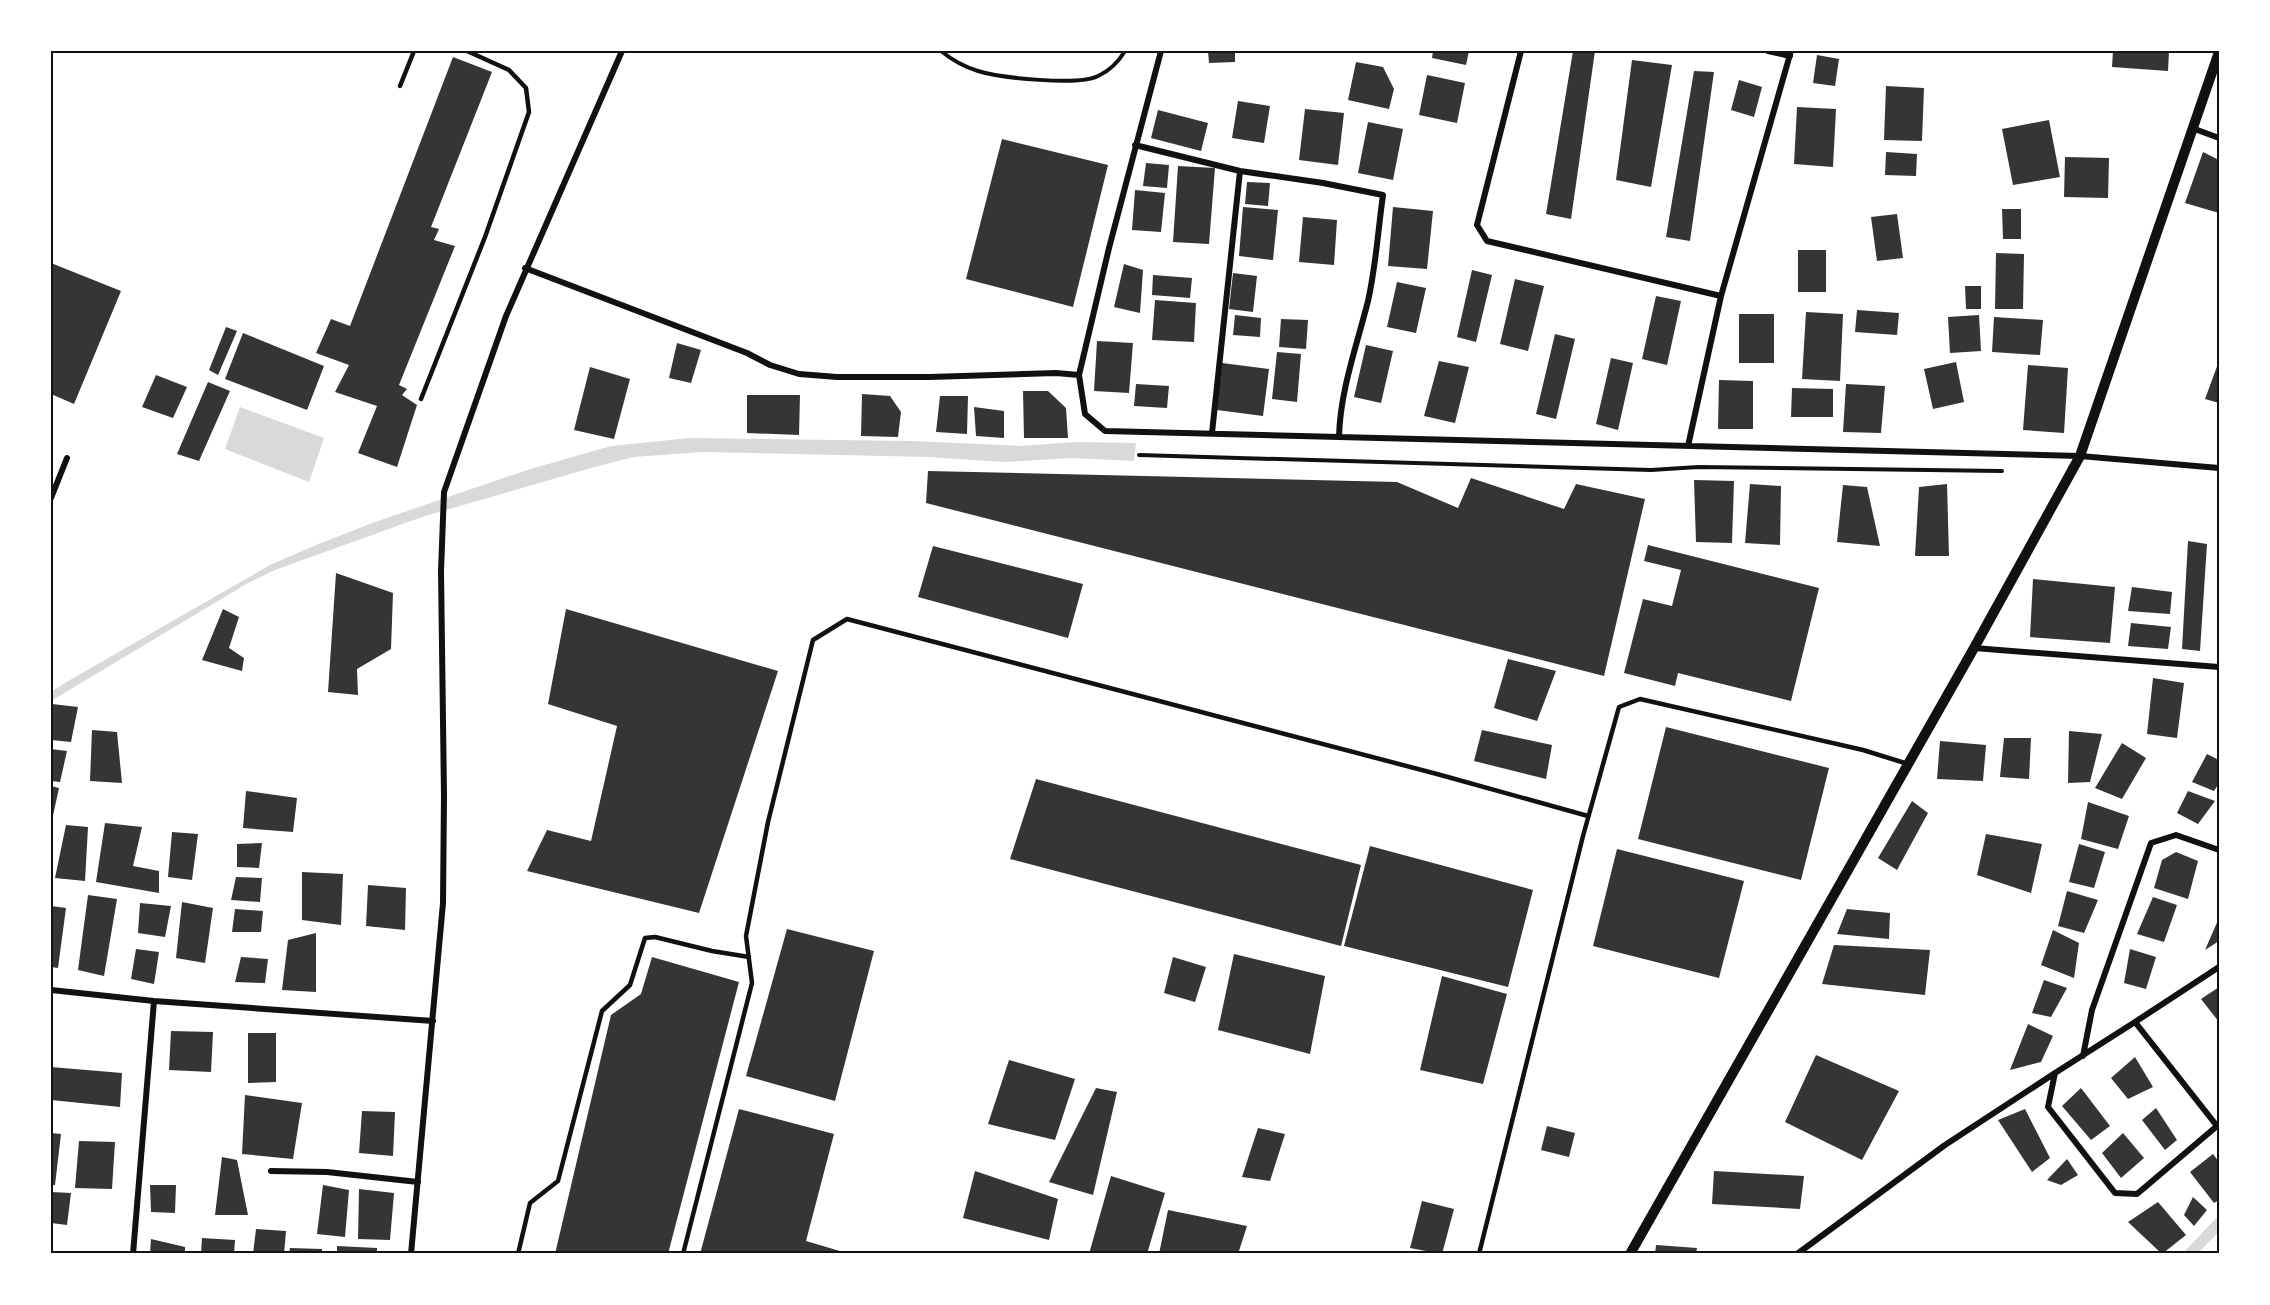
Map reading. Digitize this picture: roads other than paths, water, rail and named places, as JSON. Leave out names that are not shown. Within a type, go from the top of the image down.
[{"type":"street","points":[[411,1254],[443,903],[441,521],[444,492],[491,355],[525,268],[622,51]]},
{"type":"street","points":[[1161,51],[1135,145],[1079,375],[1085,414],[1106,431],[2080,456],[2219,468]]},
{"type":"street","points":[[1521,51],[1477,225],[1487,240],[1721,296]]},
{"type":"street","points":[[1688,446],[1721,296],[1790,54],[1768,51]]},
{"type":"street","points":[[1630,1254],[1974,648],[2080,456],[2219,52]]},
{"type":"street","points":[[2192,128],[2219,138]]},
{"type":"street","points":[[1135,145],[1240,171],[1323,183],[1383,195],[1368,298],[1344,393],[1339,421],[1339,437]]},
{"type":"street","points":[[1212,433],[1240,171]]},
{"type":"street","points":[[525,268],[747,353],[770,365],[799,374],[837,377],[1079,375]]},
{"type":"street","points":[[51,498],[67,458]]},
{"type":"street","points":[[1974,648],[2219,666]]},
{"type":"street","points":[[2083,1056],[2092,1010],[2151,843],[2176,835],[2219,850]]},
{"type":"street","points":[[1797,1254],[1945,1145],[2219,968]]},
{"type":"street","points":[[51,990],[154,1001],[433,1021]]},
{"type":"street","points":[[133,1254],[154,1001]]},
{"type":"street","points":[[2055,1073],[2048,1107],[2115,1193],[2137,1194],[2217,1126],[2135,1022]]},
{"type":"street","points":[[271,1171],[327,1172],[418,1182]]},
{"type":"lane","points":[[400,86],[414,51]]},
{"type":"lane","points":[[421,399],[484,237],[529,112],[526,88],[509,70],[467,51]]},
{"type":"lane","points":[[683,1254],[752,983],[746,936],[768,822],[813,639],[847,620],[1437,774],[1588,816]]},
{"type":"lane","points":[[1479,1254],[1588,816],[1618,707],[1640,699],[1863,750],[1908,764]]},
{"type":"lane","points":[[518,1254],[530,1203],[558,1181],[602,1011],[630,985],[645,938],[655,937],[712,951],[749,957]]}]
